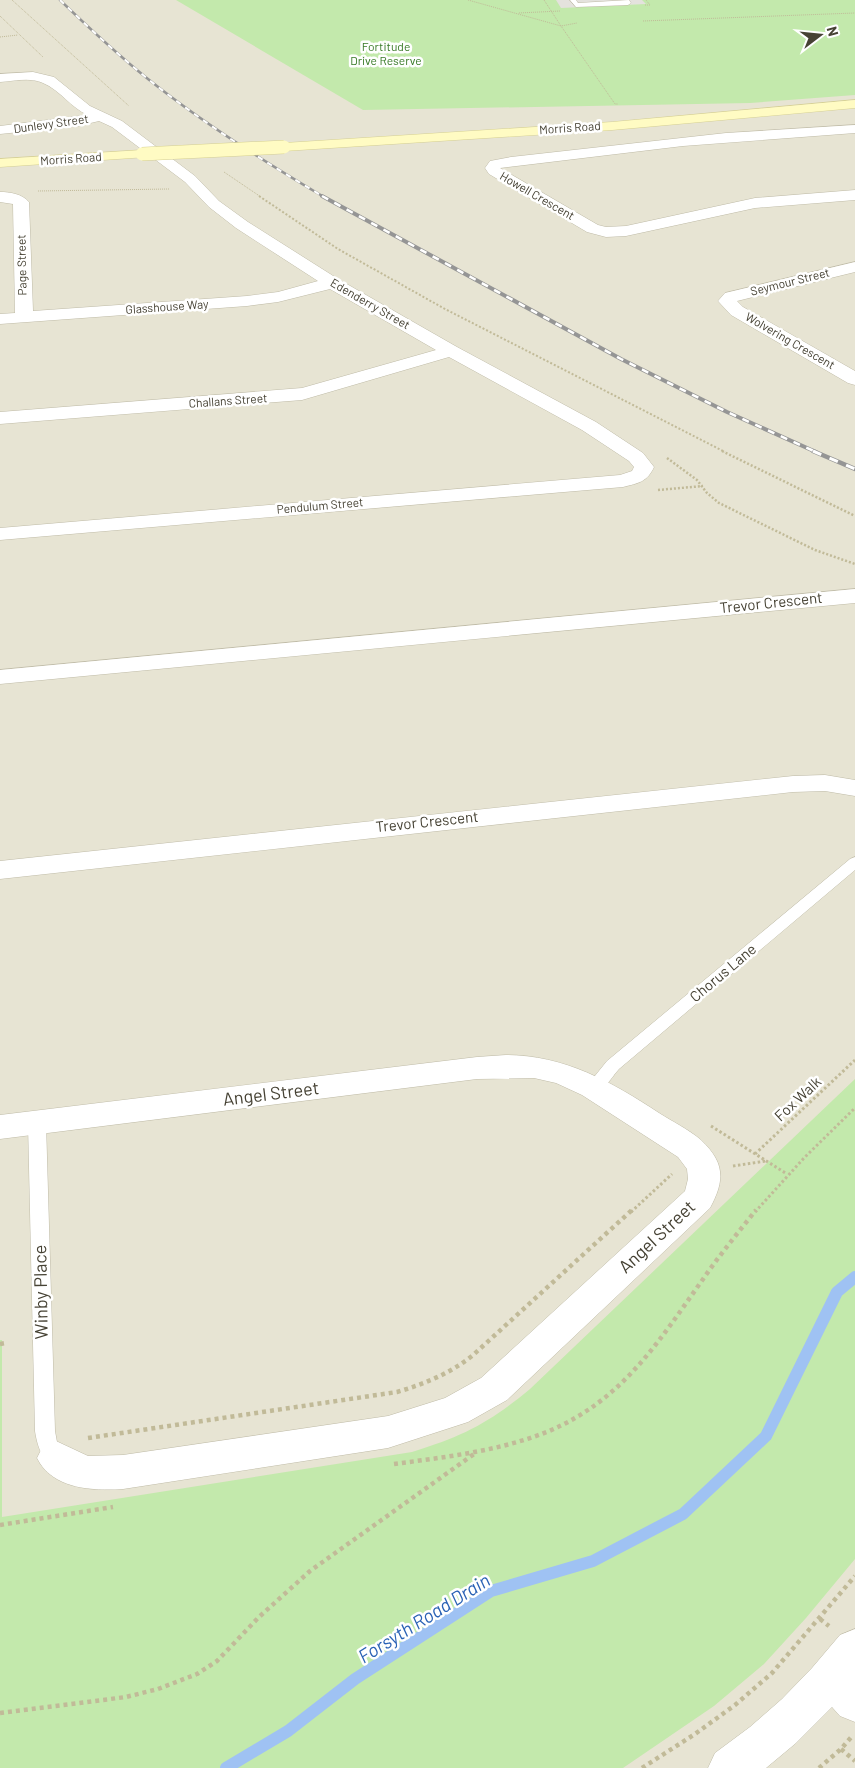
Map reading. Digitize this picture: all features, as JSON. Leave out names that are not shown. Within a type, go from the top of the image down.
[{"type":"street","name":"Edenderry Street","points":[[0,78],[33,76],[45,78],[85,109],[117,124],[190,179],[214,204],[242,225],[332,283],[604,435],[641,461],[644,467],[640,475]]},
{"type":"street","name":"Morris Road","points":[[284,147],[612,126],[855,104]]},
{"type":"street","points":[[786,109],[799,118]]},
{"type":"street","name":"Morris Road","points":[[0,161],[855,115]]},
{"type":"street","name":"Dunlevy Street","points":[[0,130],[78,122],[102,116]]},
{"type":"street","name":"Howell Crescent","points":[[855,129],[776,132],[703,139],[511,161],[495,164],[492,168],[494,172],[593,228],[606,232],[626,231],[762,202],[855,195]]},
{"type":"street","name":"Page Street","points":[[0,197],[9,197],[21,202],[24,317]]},
{"type":"street","name":"Seymour Street","points":[[727,301],[731,297],[855,268]]},
{"type":"street","name":"Glasshouse Way","points":[[0,318],[247,301],[278,297],[332,283]]},
{"type":"street","name":"Wolvering Crescent","points":[[727,301],[737,311],[855,379]]},
{"type":"street","name":"Challans Street","points":[[0,418],[287,396],[337,385],[451,351]]},
{"type":"street","name":"Pendulum Street","points":[[0,534],[623,481],[640,475]]},
{"type":"street","name":"Trevor Crescent","points":[[0,677],[855,596]]},
{"type":"street","name":"Trevor Crescent","points":[[0,870],[793,784],[825,783],[855,788]]},
{"type":"street","name":"Angel Street","points":[[0,1128],[506,1066],[530,1066],[552,1070],[594,1087],[692,1151],[700,1160],[704,1170],[703,1189],[698,1199],[494,1389],[455,1411],[388,1432],[94,1475],[67,1467],[51,1451]]},
{"type":"street","points":[[730,1768],[776,1733],[808,1704],[848,1676]]},
{"type":"lane","points":[[573,0],[576,5],[628,3],[626,0]]},
{"type":"lane","name":"Chorus Lane","points":[[594,1087],[612,1065],[855,862]]},
{"type":"lane","name":"Winby Place","points":[[37,1123],[51,1451]]},
{"type":"path","points":[[12,0],[50,37],[136,111]]},
{"type":"path","points":[[468,0],[561,26]]},
{"type":"path","points":[[544,0],[615,104],[625,104]]},
{"type":"path","points":[[643,21],[855,13]]},
{"type":"path","points":[[0,37],[18,35]]},
{"type":"path","points":[[223,171],[338,249],[445,308],[660,420],[855,516]]},
{"type":"path","points":[[31,191],[198,188]]},
{"type":"path","name":"Fox Walk","points":[[787,1174],[755,1154],[855,1060]]},
{"type":"path","points":[[51,1451],[397,1392],[438,1378],[456,1369],[472,1356],[674,1172],[666,1167]]},
{"type":"path","points":[[0,1344],[6,1343]]},
{"type":"path","points":[[0,1713],[126,1697],[158,1690],[197,1674],[217,1661],[259,1616],[310,1571],[475,1452]]},
{"type":"path","points":[[642,1768],[727,1711],[772,1674],[855,1576]]},
{"type":"path","points":[[819,1768],[841,1749],[855,1733]]},
{"type":"path","points":[[841,1749],[855,1760]]},
{"type":"shaded area","points":[[0,0],[855,0],[855,1768],[0,1768]]},
{"type":"shaded area","points":[[556,0],[642,0],[646,4],[561,8]]},
{"type":"green space","name":"Fortitude Drive Reserve","points":[[176,0],[855,0],[855,95],[750,103],[363,110]]},
{"type":"green space","points":[[855,1079],[855,1559],[806,1618],[764,1664],[714,1706],[623,1768],[0,1768],[0,1340],[2,1340],[2,1517],[412,1452],[447,1440],[475,1427],[502,1411],[530,1389]]},
{"type":"waterway","name":"Forsyth Road Drain","points":[[226,1768],[288,1731],[355,1679],[491,1591],[593,1561],[683,1514],[766,1436],[837,1292],[855,1277]]},
{"type":"railway","points":[[60,0],[136,70],[190,111],[278,170],[324,197]]},
{"type":"railway","points":[[322,196],[621,359],[727,412],[816,452]]},
{"type":"railway","points":[[813,451],[855,469]]}]
